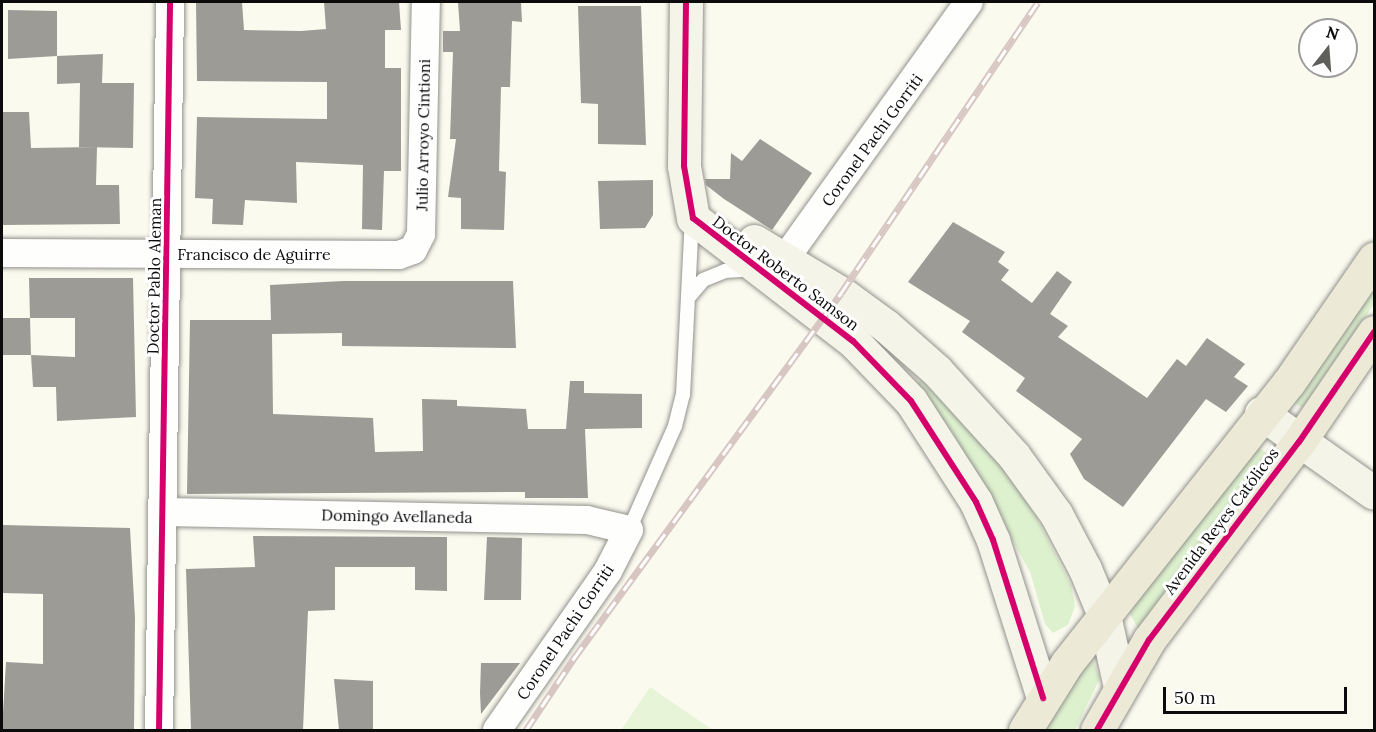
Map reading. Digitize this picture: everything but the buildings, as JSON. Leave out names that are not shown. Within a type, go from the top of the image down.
[{"type":"main road","name":"Avenida Reyes Católicos","points":[[1026,730],[1043,698],[1104,615],[1261,413],[1289,382],[1374,259]]},
{"type":"main road","name":"Avenida Reyes Católicos","points":[[1106,727],[1120,687],[1183,593],[1299,442],[1374,332]]},
{"type":"street","name":"Doctor Pablo Aleman","points":[[159,730],[165,512],[170,2]]},
{"type":"street","name":"Julio Arroyo Cintioni","points":[[399,255],[413,250],[421,234],[426,2]]},
{"type":"street","name":"Doctor Roberto Samson","points":[[686,2],[687,186],[693,218],[772,268],[886,326],[937,371],[984,421],[1056,514],[1104,615],[1120,687]]},
{"type":"street","name":"Coronel Pachi Gorriti","points":[[772,268],[969,2]]},
{"type":"street","name":"Doctor Roberto Samson","points":[[687,186],[710,215],[885,371],[941,444],[993,540],[1043,698]]},
{"type":"street","name":"Francisco de Aguirre","points":[[2,253],[399,255]]},
{"type":"street","points":[[1261,413],[1374,493]]},
{"type":"street","name":"Domingo Avellaneda","points":[[165,512],[587,519],[629,530]]},
{"type":"street","name":"Coronel Pachi Gorriti","points":[[497,730],[608,571],[629,530]]},
{"type":"lane","points":[[629,530],[675,426],[683,395],[693,218]]},
{"type":"lane","points":[[688,298],[703,280],[725,271],[772,268]]},
{"type":"green space","points":[[1374,279],[1374,304],[1302,408],[1293,401]]},
{"type":"green space","points":[[921,380],[999,460],[1037,518],[1071,585],[1075,606],[1068,625],[1053,633],[1045,624],[1030,572],[953,433],[917,383]]},
{"type":"green space","points":[[1256,445],[1271,457],[1138,628],[1126,607]]},
{"type":"green space","points":[[1083,659],[1093,661],[1100,678],[1075,730],[1043,730]]},
{"type":"green space","points":[[650,687],[713,730],[621,730]]},
{"type":"railway","points":[[526,730],[574,658],[841,293],[1038,2]]},
{"type":"cycle path","points":[[159,730],[170,2]]},
{"type":"cycle path","points":[[686,2],[684,166],[693,218],[853,341],[911,401],[976,502],[993,540],[1043,698]]},
{"type":"cycle path","points":[[1097,730],[1149,640],[1299,442],[1374,332]]}]
